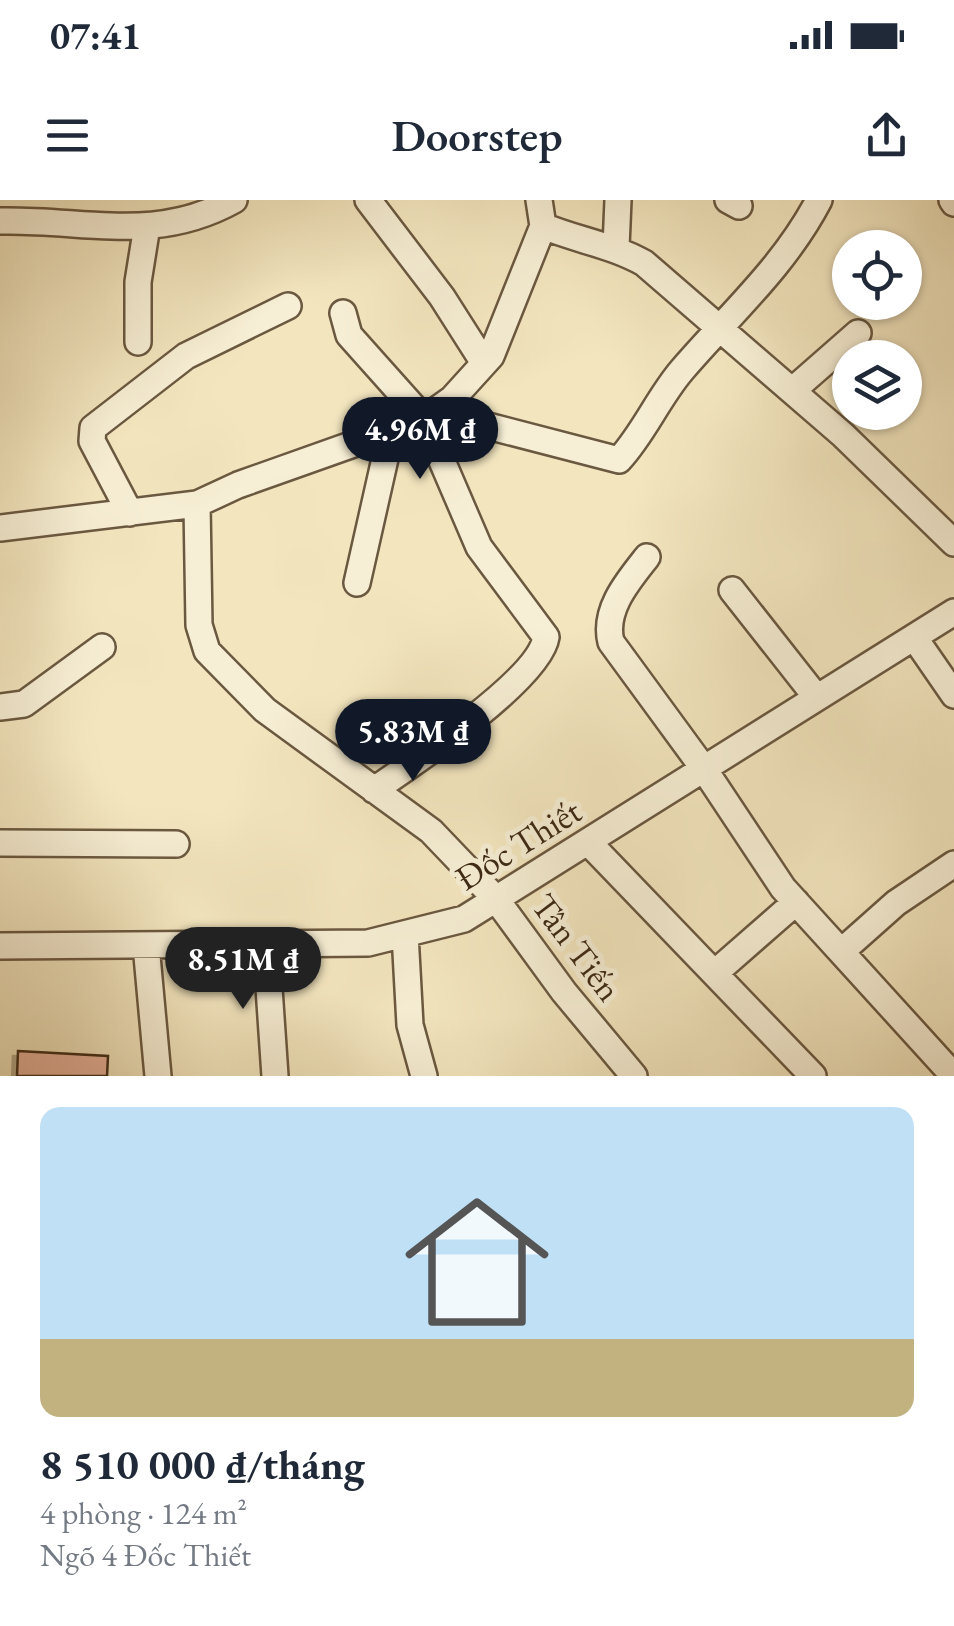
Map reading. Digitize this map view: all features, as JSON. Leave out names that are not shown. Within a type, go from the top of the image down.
[{"type":"street","points":[[0,221],[103,213],[148,226],[171,226],[204,217],[234,200]]},
{"type":"street","points":[[368,200],[442,297],[484,364]]},
{"type":"street","points":[[0,528],[197,504],[238,485],[429,415],[452,400],[484,364],[543,226],[539,200]]},
{"type":"street","points":[[616,247],[618,200]]},
{"type":"street","points":[[429,415],[619,460],[680,372],[801,234],[819,200]]},
{"type":"street","points":[[138,342],[138,282],[148,226]]},
{"type":"street","points":[[543,226],[582,242],[616,247],[644,262],[793,390],[954,543]]},
{"type":"street","points":[[130,513],[92,441],[94,428],[186,356],[288,306]]},
{"type":"street","points":[[343,313],[349,335],[429,415],[479,547],[546,637],[544,652],[484,710],[374,790]]},
{"type":"street","points":[[793,390],[858,333]]},
{"type":"street","points":[[357,583],[391,432]]},
{"type":"street","name":"Tân Tiến","points":[[197,504],[199,625],[207,651],[264,710],[431,831],[496,899],[634,1076]]},
{"type":"street","points":[[647,558],[623,587],[608,628],[611,642],[796,902],[951,1068]]},
{"type":"street","points":[[732,590],[817,698]]},
{"type":"street","name":"Đốc Thiết","points":[[0,946],[368,943],[464,919],[954,612]]},
{"type":"street","points":[[914,637],[954,695]]},
{"type":"street","points":[[0,708],[24,704],[102,647]]},
{"type":"street","points":[[588,842],[813,1076]]},
{"type":"street","points":[[0,843],[176,844]]},
{"type":"street","points":[[842,951],[896,903],[954,864]]},
{"type":"street","points":[[716,972],[796,902]]},
{"type":"street","points":[[404,934],[410,1025],[424,1076]]},
{"type":"street","points":[[266,944],[275,1076]]},
{"type":"street","points":[[146,945],[158,1076]]},
{"type":"building","points":[[18,1051],[108,1056],[107,1076],[17,1076]]}]
